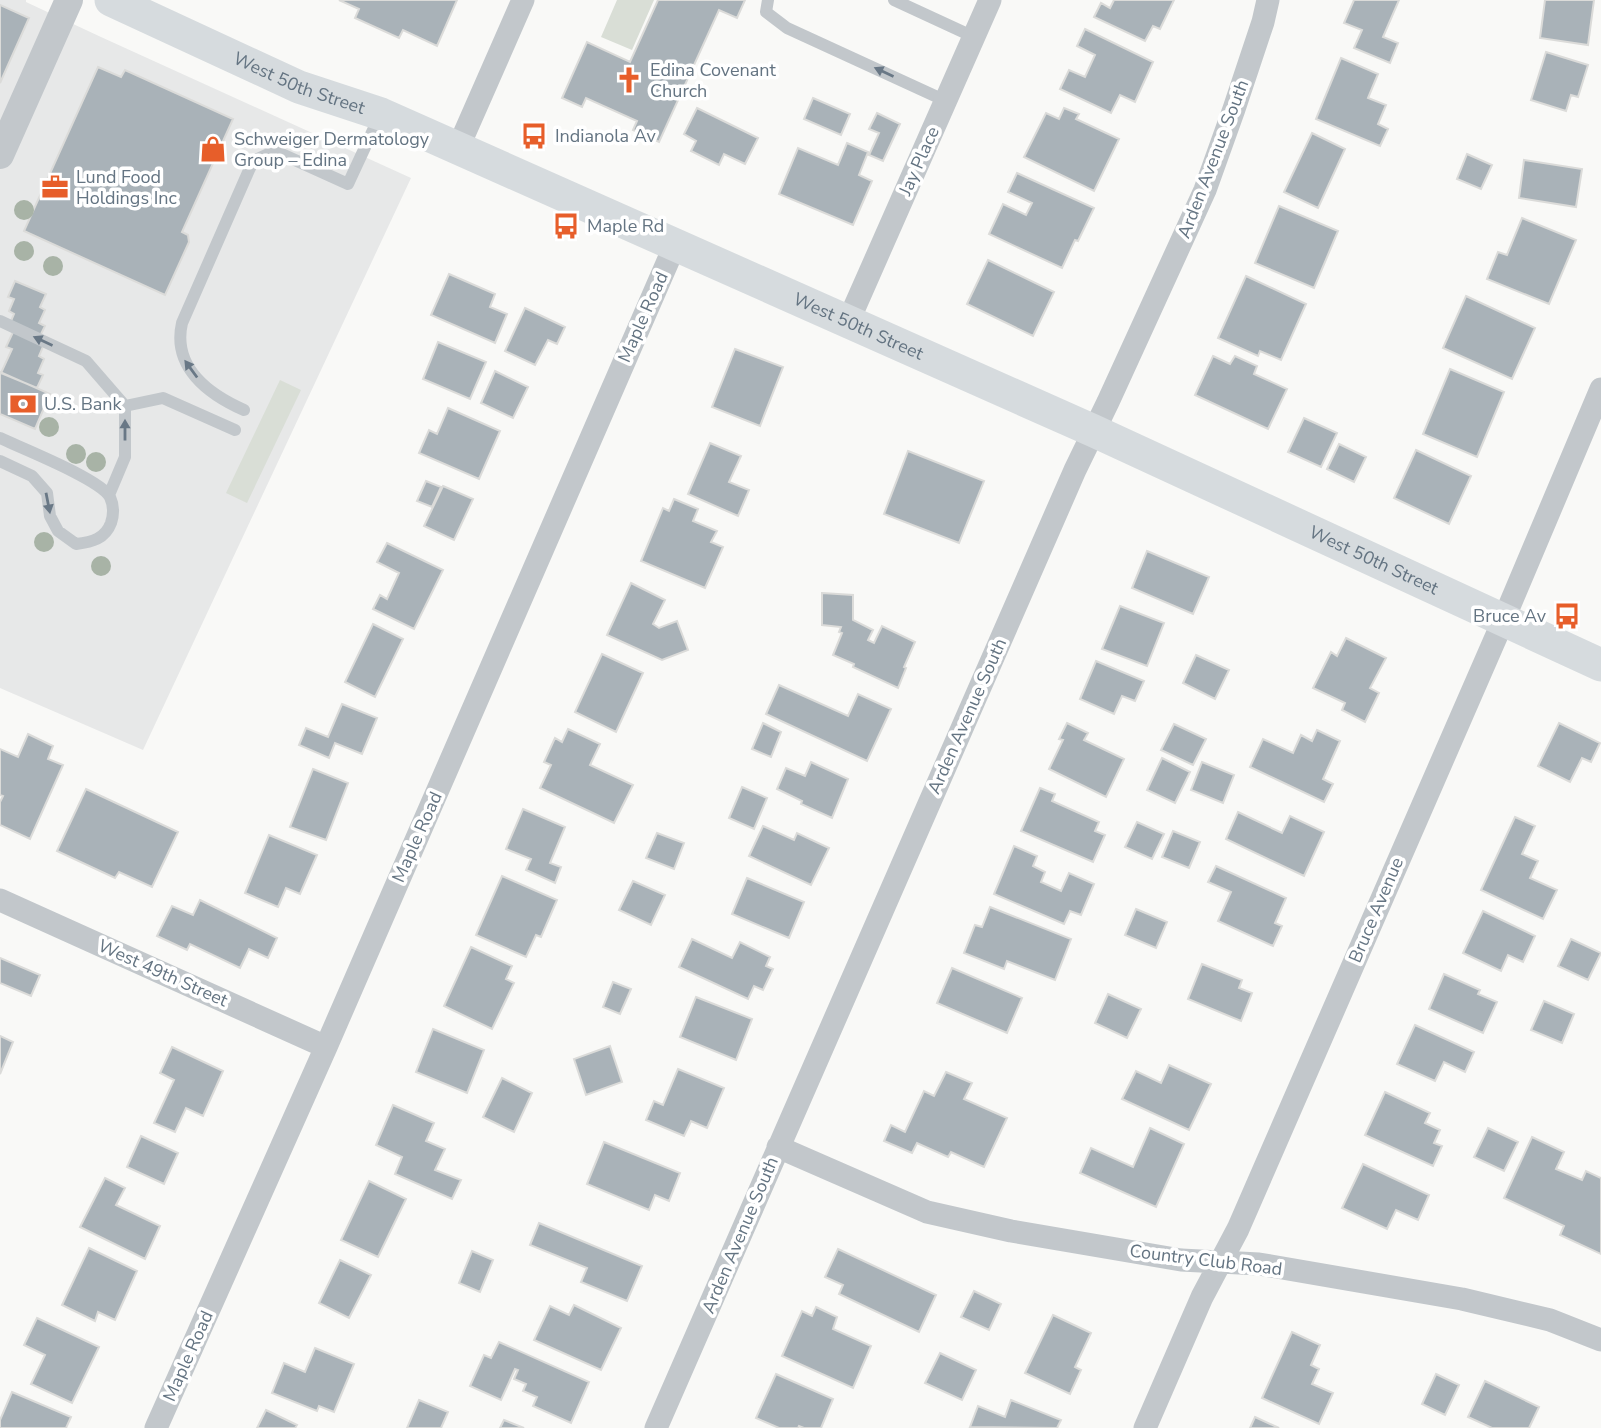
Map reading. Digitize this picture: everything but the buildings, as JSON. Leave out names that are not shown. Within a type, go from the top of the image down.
[{"type":"main road","name":"West 50th Street","points":[[111,0],[299,87],[381,114],[1094,431],[1601,665]]},
{"type":"street","points":[[0,155],[69,0]]},
{"type":"street","points":[[458,148],[523,0]]},
{"type":"street","name":"Jay Place","points":[[848,322],[990,0]]},
{"type":"street","name":"Arden Avenue South","points":[[656,1428],[1075,470],[1205,190],[1263,22],[1268,0]]},
{"type":"street","name":"Maple Road","points":[[156,1428],[326,1046],[675,245]]},
{"type":"street","name":"Bruce Avenue","points":[[1145,1428],[1202,1297],[1238,1229],[1601,389]]},
{"type":"street","name":"West 49th Street","points":[[0,900],[326,1046]]},
{"type":"street","name":"Country Club Road","points":[[778,1147],[927,1212],[1011,1231],[1181,1260],[1259,1264],[1462,1299],[1550,1320],[1601,1340]]},
{"type":"lane","points":[[768,0],[766,12],[788,28],[946,101]]},
{"type":"lane","points":[[894,0],[974,37]]},
{"type":"lane","points":[[244,410],[224,401],[189,369],[178,337],[253,161],[275,150],[348,184],[381,114]]},
{"type":"lane","points":[[0,321],[86,361],[125,406],[125,457],[109,495]]},
{"type":"lane","points":[[125,406],[163,398],[234,430]]},
{"type":"lane","points":[[0,438],[83,476],[109,495],[114,513],[109,528],[102,538],[76,544],[58,530],[50,516],[47,493],[32,475],[0,461]]},
{"type":"shaded area","points":[[0,0],[26,0],[101,37],[411,178],[143,750],[0,688]]},
{"type":"shaded area","points":[[617,0],[654,0],[632,50],[601,37]]},
{"type":"shaded area","points":[[280,380],[301,390],[247,503],[226,493]]},
{"type":"place","name":"Edina Covenant Church","points":[[629,80]]},
{"type":"place","name":"Indianola Av","points":[[534,136]]},
{"type":"place","name":"Schweiger Dermatology Group – Edina","points":[[213,149]]},
{"type":"place","name":"Lund Food Holdings Inc","points":[[55,187]]},
{"type":"place","name":"Maple Rd","points":[[566,226]]},
{"type":"place","name":"U.S. Bank","points":[[23,404]]},
{"type":"place","name":"Bruce Av","points":[[1567,616]]}]
